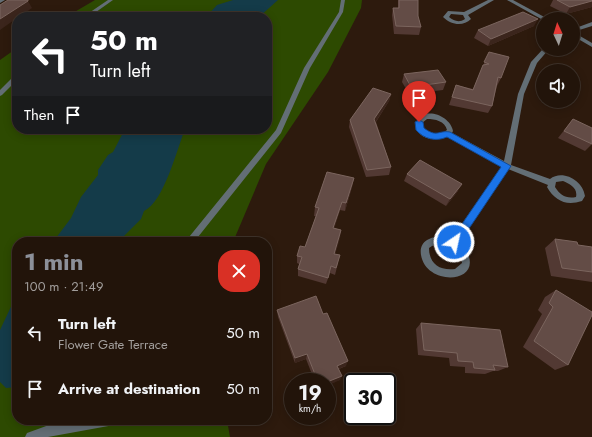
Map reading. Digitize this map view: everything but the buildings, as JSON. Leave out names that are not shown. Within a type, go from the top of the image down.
[{"type":"street","points":[[93,12],[111,0]]},
{"type":"street","points":[[193,237],[280,130],[306,68],[341,12],[343,0]]},
{"type":"street","points":[[465,14],[492,0]]},
{"type":"street","points":[[509,0],[536,14]]},
{"type":"street","points":[[580,28],[592,24]]},
{"type":"street","points":[[580,38],[592,45]]},
{"type":"street","points":[[454,242],[507,166],[521,94],[534,62],[540,56]]},
{"type":"street","points":[[0,94],[12,81]]},
{"type":"street","points":[[448,134],[507,166],[551,183]]},
{"type":"street","points":[[441,238],[454,242],[460,247],[466,259],[466,265],[462,270],[450,275],[442,274],[430,265],[424,253],[425,247],[429,243],[441,238]]},
{"type":"street","points":[[32,437],[49,431],[84,425]]},
{"type":"green space","points":[[95,0],[362,0],[361,8],[328,72],[266,164],[235,237],[12,237],[12,425],[228,425],[230,437],[0,437],[0,60],[12,52],[12,134],[272,134],[272,12],[75,12]]},
{"type":"water","points":[[233,0],[278,0],[265,12],[211,12],[217,5]]},
{"type":"water","points":[[122,134],[183,134],[169,174],[158,197],[151,206],[144,211],[141,219],[123,237],[57,237],[71,218],[81,197],[98,175],[98,170],[108,155],[113,152]]},
{"type":"water","points":[[12,305],[12,387],[6,388],[0,382],[0,330]]},
{"type":"route","points":[[419,122],[420,130],[428,136],[439,138],[448,134],[507,166],[454,242]]}]
